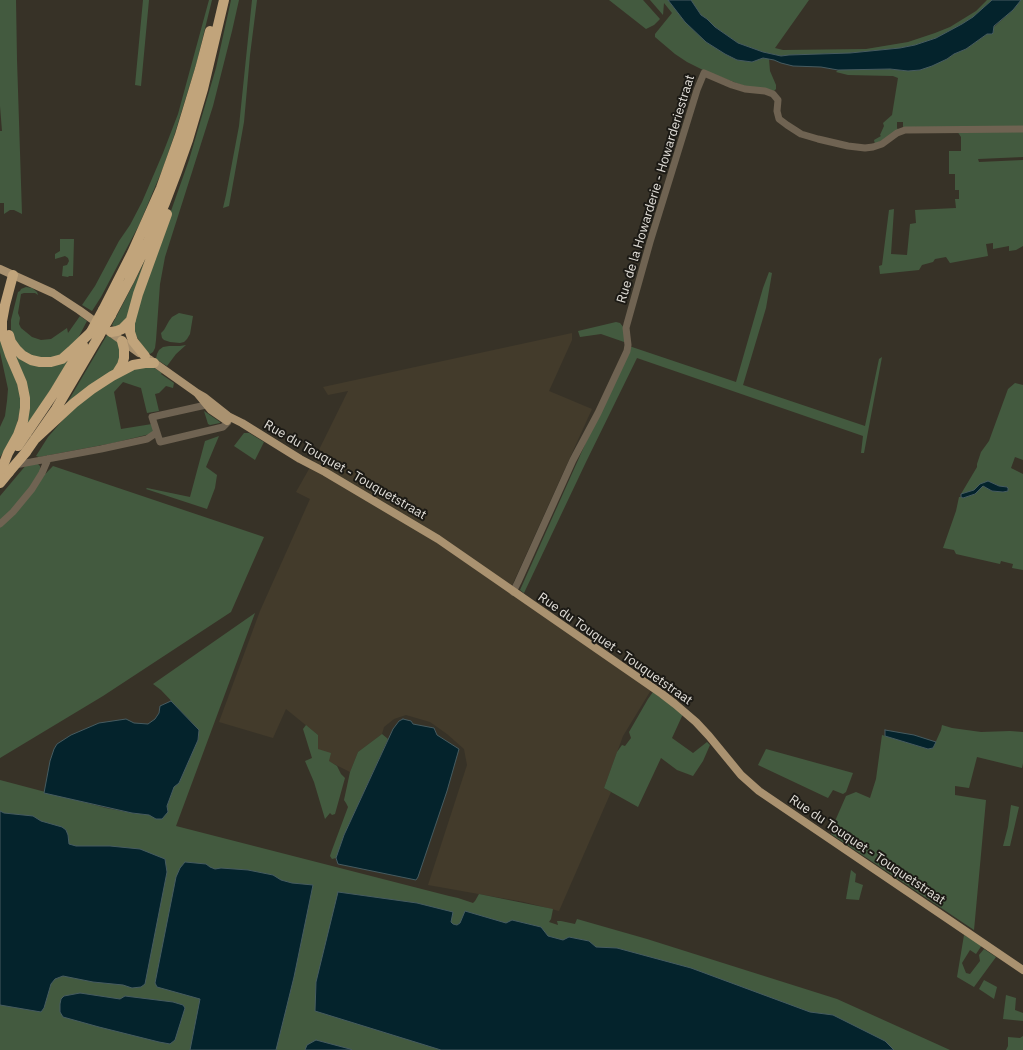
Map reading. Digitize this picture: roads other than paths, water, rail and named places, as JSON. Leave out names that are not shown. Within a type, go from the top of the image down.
[{"type":"highway","points":[[107,313],[152,209],[169,165],[200,69],[217,0]]},
{"type":"highway","points":[[3,469],[26,452],[56,409],[95,334],[107,313],[129,281],[147,244],[165,203],[190,134],[203,89],[224,0]]},
{"type":"highway","points":[[145,356],[133,341],[130,332],[130,320],[177,186],[176,174]]},
{"type":"highway","points":[[16,276],[7,326],[11,342],[22,355],[31,360],[40,362],[51,362],[62,359],[95,334]]},
{"type":"highway","points":[[0,483],[3,469],[23,421],[25,408],[22,383],[2,331],[2,321],[6,304],[16,276]]},
{"type":"highway","points":[[110,332],[117,332],[122,329],[130,320]]},
{"type":"highway","points":[[11,452],[95,334]]},
{"type":"highway","points":[[117,373],[124,358],[122,341]]},
{"type":"highway","points":[[35,440],[74,403],[92,389],[117,373],[137,364],[154,363]]},
{"type":"main road","name":"Rue du Touquet - Touquetstraat","points":[[0,269],[53,293],[79,310],[199,394],[228,419]]},
{"type":"main road","name":"Rue du Touquet - Touquetstraat","points":[[199,394],[206,405],[215,414],[252,429],[300,459],[325,472],[423,530],[675,704],[705,732],[741,775],[759,791],[1023,970]]},
{"type":"street","name":"Rue de la Howarderie - Howarderiestraat","points":[[513,592],[573,460],[598,413],[627,351],[627,324],[650,242],[697,90],[704,73],[745,89],[765,91],[773,94],[778,100],[777,111],[779,119],[787,125],[801,134],[848,146],[873,148],[882,144],[897,133],[905,130],[1023,129]]},
{"type":"street","points":[[206,405],[152,417],[160,442],[223,427],[228,419]]},
{"type":"street","points":[[3,469],[147,439],[156,433]]},
{"type":"street","points":[[0,524],[23,502],[42,473],[48,459]]},
{"type":"water","points":[[668,0],[691,0],[701,15],[738,43],[763,52],[781,56],[850,53],[915,45],[936,38],[962,24],[973,17],[992,0],[1021,0],[1013,10],[994,26],[992,34],[987,34],[966,49],[932,66],[920,70],[908,71],[890,69],[838,70],[821,67],[793,66],[763,58],[752,62],[737,60],[706,42],[685,22]]},
{"type":"water","points":[[988,481],[999,486],[1007,487],[1008,491],[992,491],[983,486],[975,494],[963,498],[961,497],[961,494],[974,490],[980,484]]},
{"type":"water","points":[[171,701],[199,730],[198,740],[179,783],[174,787],[167,806],[168,812],[162,819],[156,819],[149,815],[132,813],[44,793],[50,761],[57,744],[71,735],[99,723],[126,719],[134,723],[148,724],[155,719],[159,713],[160,706]]},
{"type":"water","points":[[403,719],[411,721],[413,724],[434,728],[437,735],[459,749],[447,791],[416,880],[338,864],[336,858],[344,835],[393,729],[399,721]]},
{"type":"water","points":[[885,730],[914,735],[936,742],[933,748],[928,749],[885,736]]},
{"type":"water","points":[[0,811],[4,813],[33,816],[41,821],[62,827],[66,830],[69,844],[76,846],[110,846],[140,849],[165,859],[167,872],[145,984],[141,987],[132,988],[123,985],[93,982],[63,976],[55,979],[51,984],[44,1008],[41,1012],[0,1005]]},
{"type":"water","points":[[185,862],[206,864],[215,869],[248,870],[273,875],[281,880],[292,883],[313,885],[294,977],[276,1050],[190,1050],[200,999],[157,987],[155,983],[176,877],[180,868]]},
{"type":"water","points":[[338,892],[417,903],[453,912],[451,922],[457,925],[460,923],[465,911],[506,923],[512,920],[541,927],[548,936],[563,940],[569,937],[589,941],[596,947],[617,948],[691,968],[810,1012],[833,1015],[885,1041],[894,1050],[441,1050],[315,1011],[316,982]]},
{"type":"water","points":[[80,993],[120,999],[125,996],[173,1002],[183,1005],[185,1008],[175,1040],[170,1044],[63,1017],[60,1012],[61,999],[64,996]]},
{"type":"water","points":[[316,1040],[352,1050],[305,1050],[307,1045]]}]
